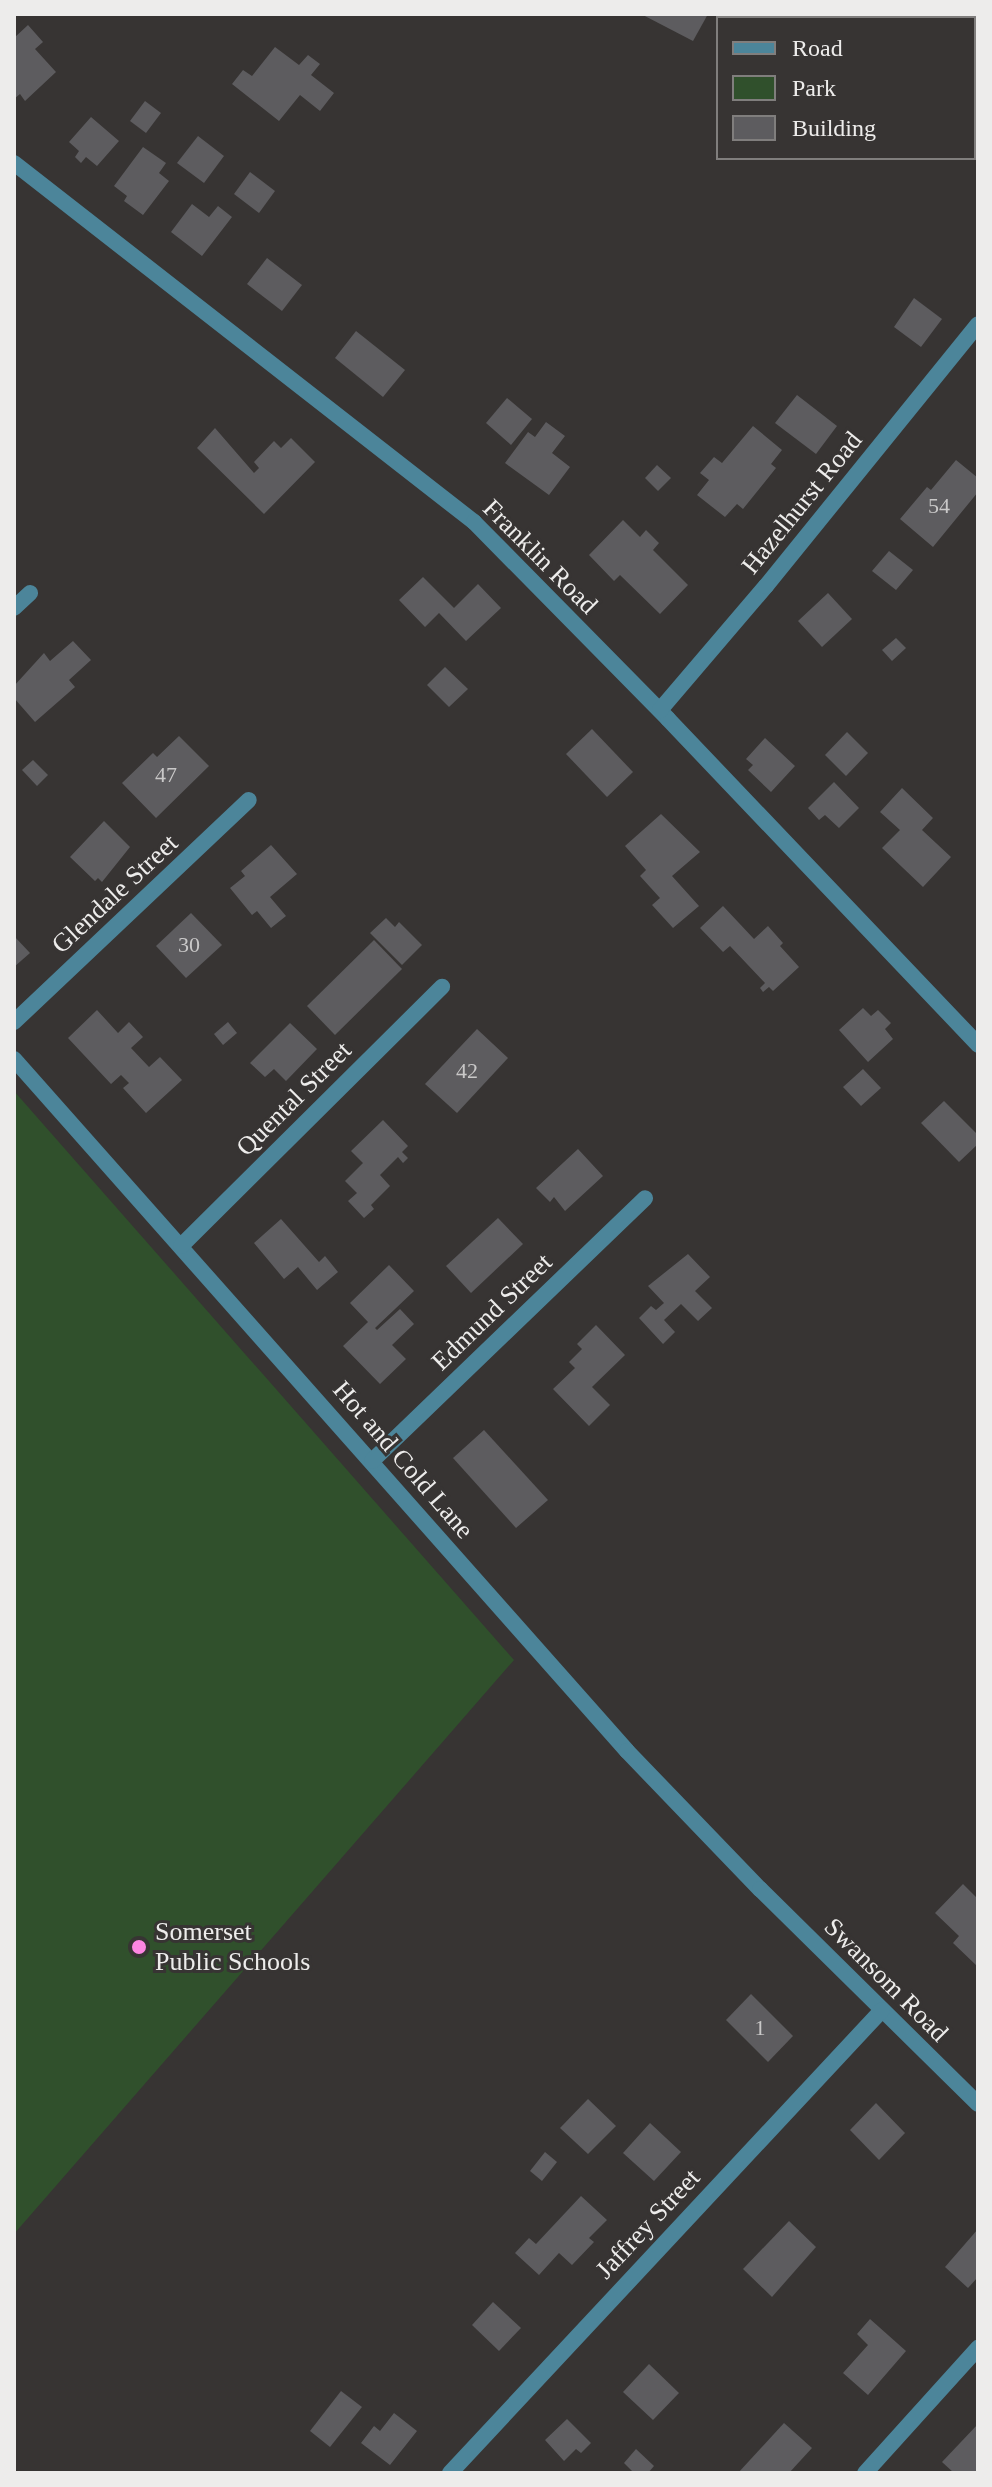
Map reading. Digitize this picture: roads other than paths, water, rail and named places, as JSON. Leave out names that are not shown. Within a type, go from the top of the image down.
[{"type":"street","name":"Franklin Road","points":[[14,163],[457,508],[660,710],[978,1045]]},
{"type":"street","name":"Hazelhurst Road","points":[[660,710],[766,586],[978,324]]},
{"type":"street","points":[[14,608],[30,593]]},
{"type":"street","name":"Glendale Street","points":[[14,1022],[249,800]]},
{"type":"street","name":"Quental Street","points":[[181,1246],[442,987]]},
{"type":"street","name":"Hot and Cold Lane","points":[[14,1059],[627,1751],[760,1889]]},
{"type":"street","name":"Edmund Street","points":[[372,1461],[645,1198]]},
{"type":"street","name":"Swansom Road","points":[[760,1889],[978,2104]]},
{"type":"street","name":"Jaffrey Street","points":[[450,2473],[882,2010]]},
{"type":"street","points":[[865,2473],[978,2348]]},
{"type":"place","name":"Somerset Public Schools","points":[[139,1947]]}]
